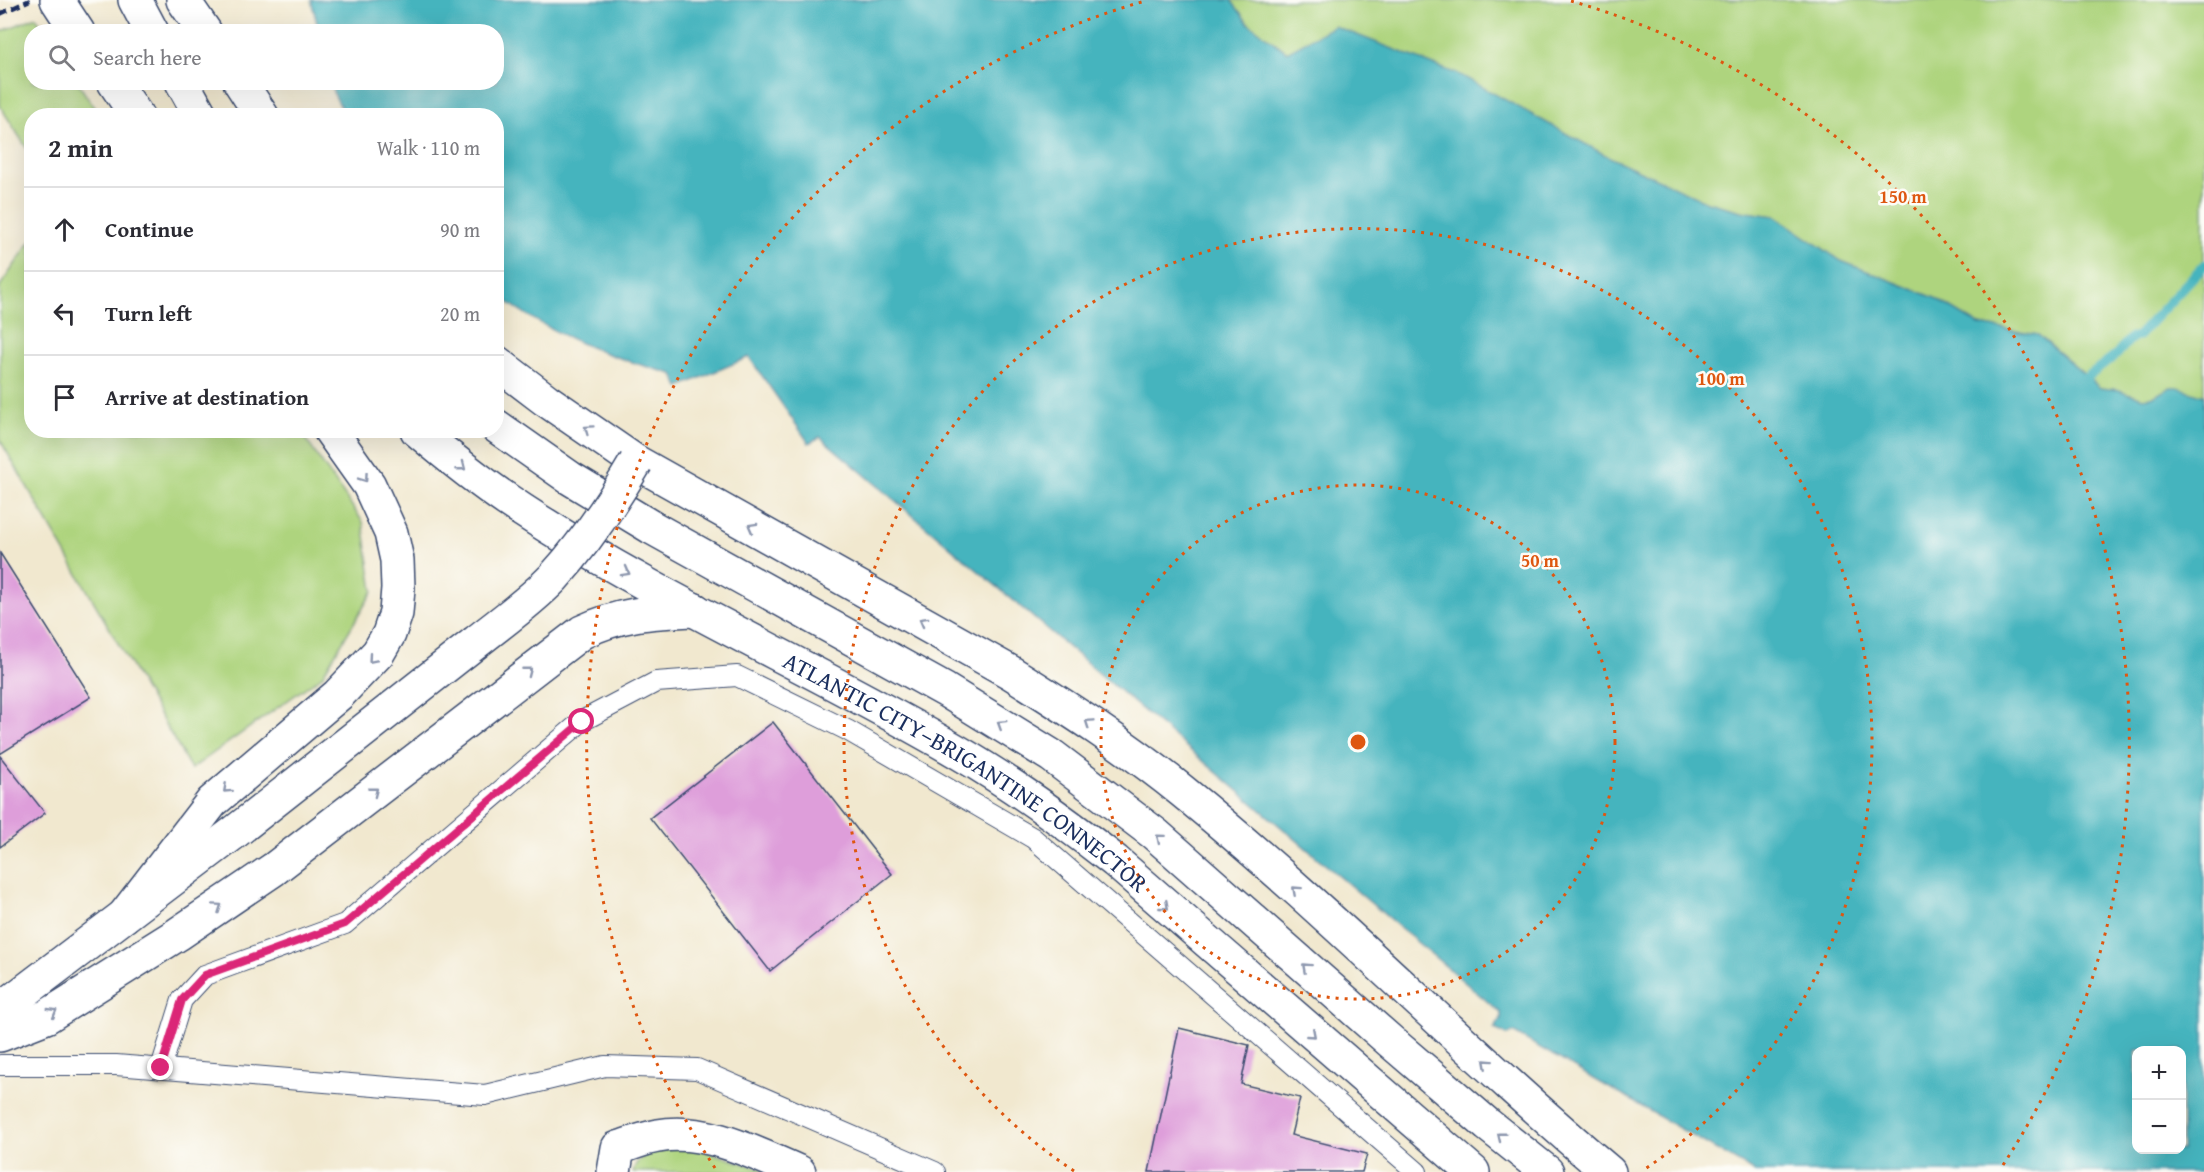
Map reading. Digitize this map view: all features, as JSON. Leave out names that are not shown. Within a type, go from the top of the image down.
[{"type":"main road","points":[[135,0],[148,24]]},
{"type":"main road","points":[[108,90],[118,108]]},
{"type":"main road","points":[[119,90],[132,108]]},
{"type":"main road","points":[[186,90],[197,108]]},
{"type":"main road","points":[[245,90],[257,108]]},
{"type":"main road","points":[[504,368],[636,462],[1010,672],[1137,757],[1180,789],[1266,862],[1609,1172]]},
{"type":"main road","name":"ATLANTIC CITY–BRIGANTINE CONNECTOR","points":[[504,432],[570,478],[651,527],[945,690],[1052,756],[1155,834],[1398,1048],[1547,1172]]},
{"type":"main road","points":[[124,916],[212,802],[338,695],[378,653],[389,634],[396,613],[398,588],[397,560],[391,533],[369,485],[336,438]]},
{"type":"main road","name":"ATLANTIC CITY–BRIGANTINE CONNECTOR","points":[[427,438],[467,472],[574,543],[959,753],[1066,822],[1115,861],[1473,1172]]},
{"type":"main road","points":[[0,1010],[235,832],[475,643],[551,579],[571,558],[607,511],[636,462]]},
{"type":"main road","points":[[0,1035],[46,1017],[178,934],[265,875],[582,632],[619,617],[660,611],[694,610]]},
{"type":"main road","points":[[616,1160],[657,1136],[691,1135],[731,1145],[799,1172]]},
{"type":"lane","points":[[161,1068],[182,1000],[205,975],[345,924],[582,722],[656,682],[737,676],[847,730],[1034,838],[1417,1172]]},
{"type":"lane","points":[[0,1065],[116,1065],[485,1095],[605,1065],[697,1070],[935,1172]]},
{"type":"green space","points":[[1231,0],[2204,0],[2204,396],[2171,387],[2155,396],[2143,398],[2119,390],[2100,388],[2038,335],[1979,325],[1935,298],[1841,261],[1775,216],[1746,212],[1707,202],[1605,155],[1462,76],[1334,26],[1288,52],[1248,23]]},
{"type":"green space","points":[[36,17],[40,24],[24,24],[24,90],[83,90],[94,108],[24,108],[24,144],[0,106],[0,32]]},
{"type":"green space","points":[[24,251],[24,438],[305,438],[363,522],[373,591],[322,676],[191,769],[0,440],[0,286]]},
{"type":"green space","points":[[690,1146],[770,1172],[633,1172],[636,1164],[648,1154]]},
{"type":"water","points":[[311,0],[1231,0],[1248,23],[1287,52],[1334,26],[1462,76],[1605,155],[1707,202],[1745,212],[1775,216],[1841,261],[1935,298],[1979,325],[2038,335],[2100,388],[2119,390],[2143,398],[2155,396],[2171,387],[2178,387],[2204,396],[2204,1172],[1755,1172],[1513,1032],[1508,1035],[1494,1029],[1501,1019],[1501,1013],[820,437],[809,443],[749,357],[679,387],[673,374],[581,343],[537,321],[504,299],[504,108],[341,108],[333,90],[504,90],[504,24],[317,24]]},
{"type":"building","points":[[0,553],[91,697],[0,754]]},
{"type":"building","points":[[773,722],[892,874],[770,971],[650,818]]},
{"type":"building","points":[[0,756],[45,813],[0,847]]},
{"type":"building","points":[[1179,1028],[1249,1045],[1241,1084],[1300,1098],[1291,1135],[1367,1154],[1362,1172],[1149,1172]]},
{"type":"waterway","points":[[2086,378],[2117,354],[2130,339],[2138,336],[2204,265]]},
{"type":"railway","points":[[0,14],[30,0]]},
{"type":"route","points":[[161,1068],[182,1000],[205,975],[345,924],[582,722]]}]
